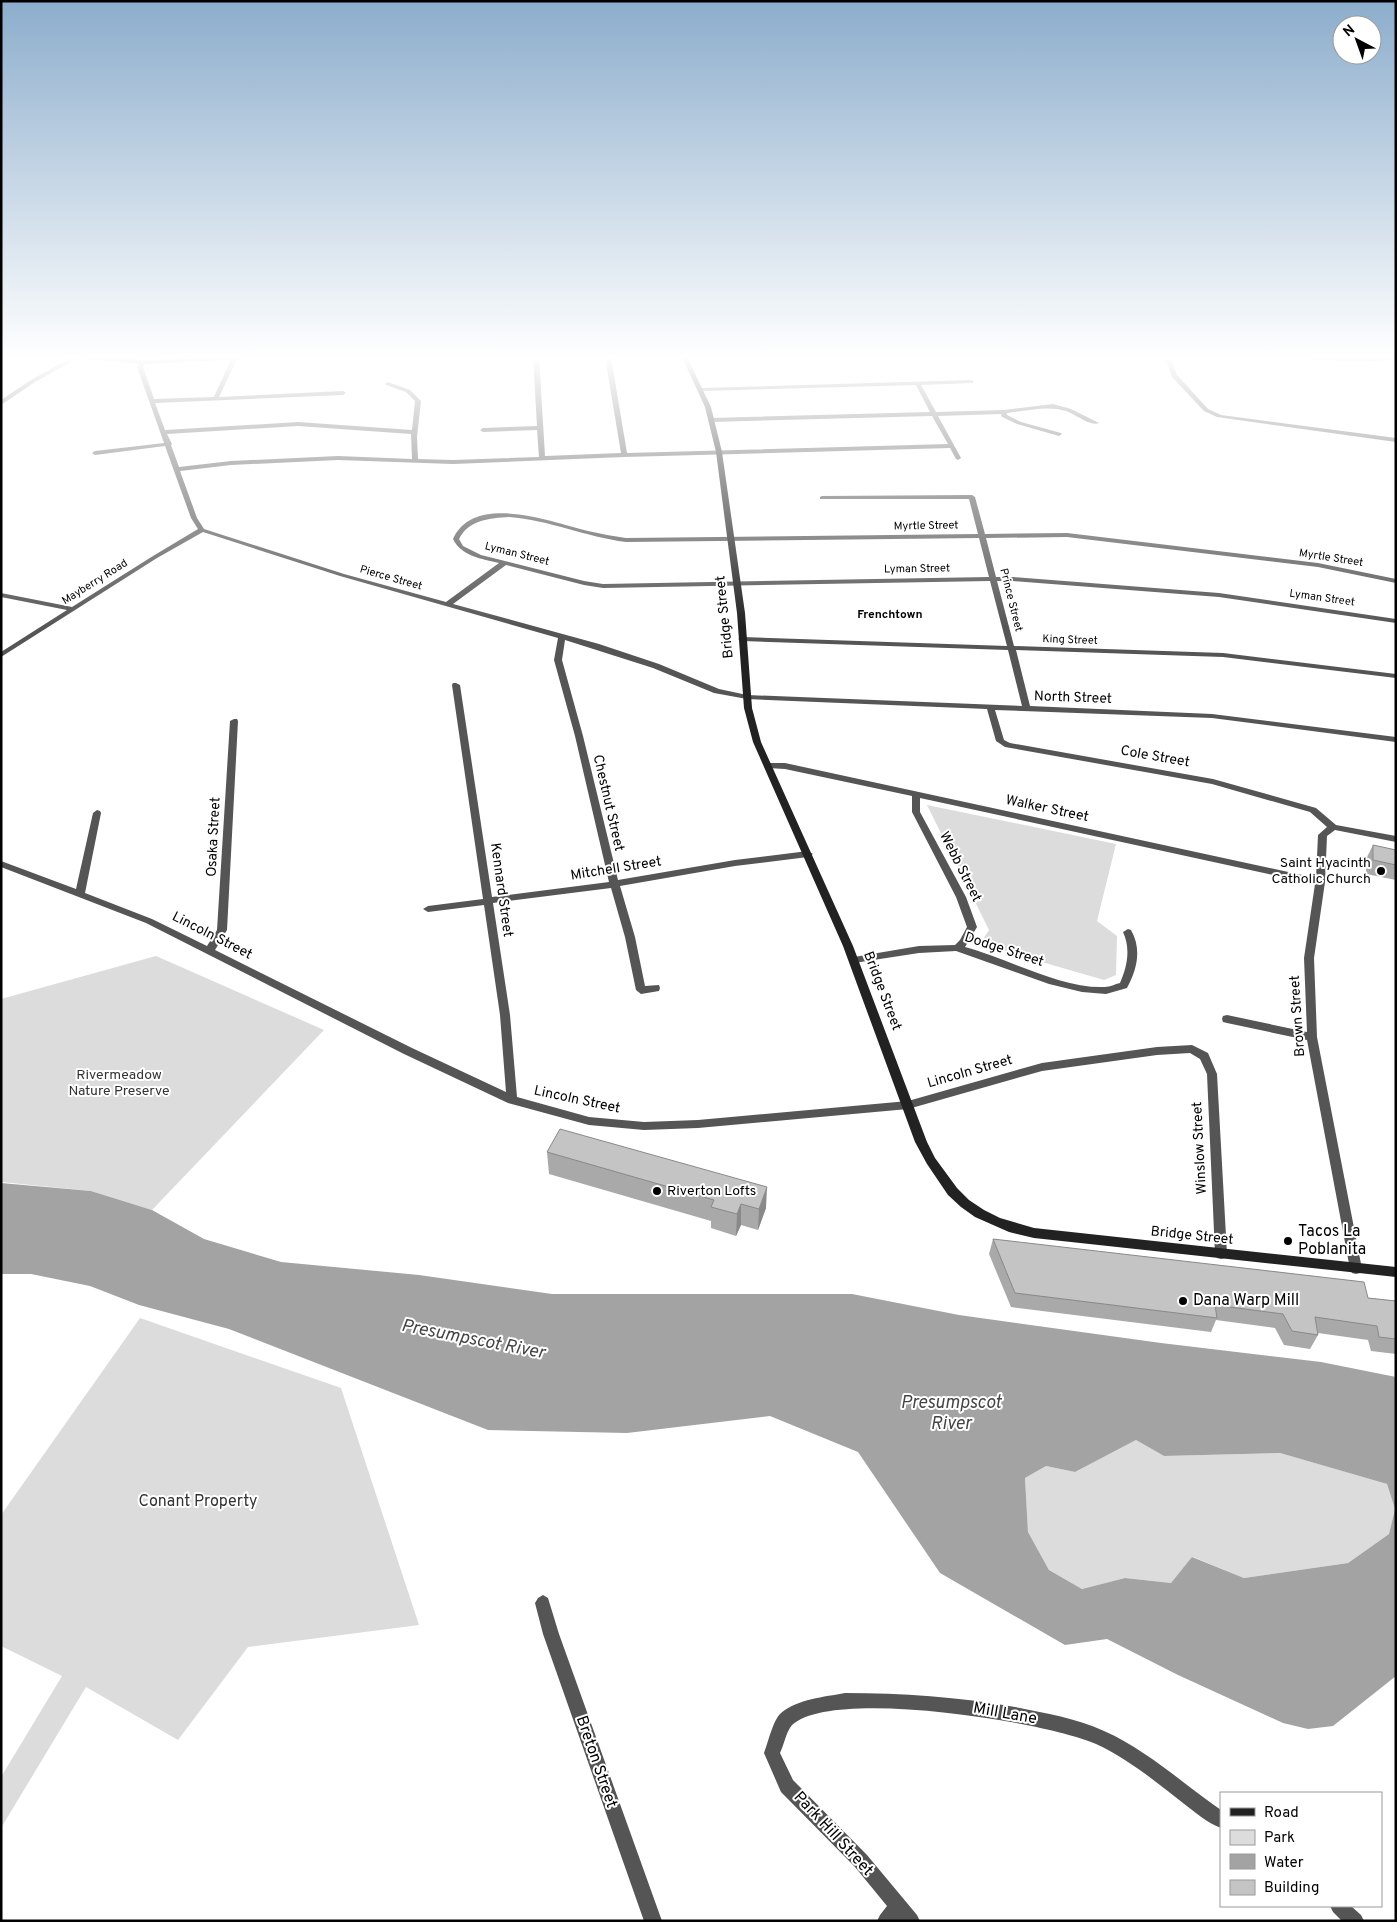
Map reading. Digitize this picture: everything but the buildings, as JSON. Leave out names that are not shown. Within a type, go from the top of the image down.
[{"type":"street","points":[[96,453],[147,447]]},
{"type":"street","points":[[170,447],[194,518],[202,530]]},
{"type":"street","points":[[415,447],[415,460]]},
{"type":"street","points":[[541,447],[542,459]]},
{"type":"street","points":[[623,447],[624,455]]},
{"type":"street","name":"Bridge Street","points":[[718,447],[731,539],[747,697],[758,742],[854,960],[928,1156],[948,1187],[959,1199],[987,1218],[1002,1225],[1034,1233],[1396,1272]]},
{"type":"street","points":[[178,469],[231,463],[330,459],[453,462],[923,447]]},
{"type":"street","points":[[950,447],[958,458]]},
{"type":"street","name":"Prince Street","points":[[822,498],[972,497],[1027,708]]},
{"type":"street","name":"Myrtle Street","points":[[459,531],[479,520],[508,516],[618,539],[1050,534],[1102,538],[1318,565],[1396,581]]},
{"type":"street","name":"Pierce Street","points":[[202,530],[342,575],[631,657],[717,690],[747,697]]},
{"type":"street","name":"Mayberry Road","points":[[1,655],[171,547],[202,530]]},
{"type":"street","name":"Lyman Street","points":[[459,531],[456,539],[460,547],[465,551],[504,563],[603,586],[994,579],[1191,592],[1396,620]]},
{"type":"street","points":[[447,605],[504,563]]},
{"type":"street","points":[[1,596],[73,609]]},
{"type":"street","name":"Chestnut Street","points":[[562,637],[558,650],[558,660],[641,990],[655,988]]},
{"type":"street","name":"King Street","points":[[742,639],[1223,655],[1396,676]]},
{"type":"street","name":"Kennard Street","points":[[456,685],[505,1015],[512,1100]]},
{"type":"street","name":"North Street","points":[[747,697],[1212,716],[1396,740]]},
{"type":"street","name":"Cole Street","points":[[990,706],[1000,741],[1008,745],[1229,786],[1313,810],[1333,827]]},
{"type":"street","name":"Osaka Street","points":[[209,951],[222,930],[234,721]]},
{"type":"street","name":"Walker Street","points":[[768,766],[786,766],[1320,882]]},
{"type":"street","name":"Webb Street","points":[[916,795],[916,812],[961,897],[972,927],[964,942],[957,948]]},
{"type":"street","points":[[80,893],[97,813]]},
{"type":"street","points":[[1333,827],[1396,839]]},
{"type":"street","name":"Brown Street","points":[[1333,827],[1323,835],[1320,882],[1309,958],[1312,1037],[1356,1269]]},
{"type":"street","name":"Mitchell Street","points":[[428,909],[615,884],[735,863],[808,854]]},
{"type":"street","name":"Lincoln Street","points":[[1,864],[149,921],[512,1100],[588,1121],[628,1126],[698,1124],[908,1105],[1042,1068],[1133,1054],[1192,1049]]},
{"type":"street","name":"Dodge Street","points":[[854,960],[957,948],[1050,980],[1090,990],[1114,991],[1128,982],[1131,975],[1131,939],[1128,932]]},
{"type":"street","points":[[1227,1019],[1312,1037]]},
{"type":"street","name":"Winslow Street","points":[[1192,1049],[1204,1056],[1212,1074],[1221,1254]]},
{"type":"street","name":"Breton Street","points":[[543,1603],[554,1643],[653,1921]]},
{"type":"street","name":"Mill Lane","points":[[778,1739],[787,1719],[803,1709],[821,1704],[858,1701],[935,1703],[975,1708],[1055,1723],[1098,1736],[1143,1764],[1220,1819]]},
{"type":"street","name":"Park Hill Street","points":[[778,1739],[772,1753],[787,1786],[861,1861],[911,1921]]},
{"type":"street","points":[[886,1921],[898,1907]]},
{"type":"street","points":[[1340,1907],[1355,1921]]},
{"type":"green space","points":[[927,805],[1116,844],[1097,921],[1117,936],[1116,975],[1104,980],[980,944],[989,930]]},
{"type":"green space","name":"Rivermeadow Nature Preserve","points":[[156,956],[324,1030],[152,1210],[91,1191],[1,1182],[1,999]]},
{"type":"green space","name":"Conant Property","points":[[140,1318],[341,1388],[419,1625],[248,1647],[178,1740],[86,1687],[1,1828],[1,1777],[62,1676],[1,1646],[1,1515]]},
{"type":"green space","points":[[1136,1440],[1164,1456],[1280,1453],[1387,1484],[1395,1509],[1389,1534],[1348,1563],[1244,1578],[1193,1557],[1171,1583],[1125,1578],[1082,1589],[1049,1570],[1028,1532],[1025,1478],[1046,1466],[1075,1472]]},
{"type":"water","name":"Presumpscot River","points":[[1,1183],[91,1191],[152,1210],[204,1239],[281,1262],[419,1275],[552,1294],[852,1294],[959,1315],[1161,1343],[1321,1362],[1396,1377],[1396,1676],[1333,1726],[1308,1729],[1283,1723],[1178,1675],[1107,1639],[1065,1645],[940,1573],[858,1452],[770,1416],[627,1433],[488,1430],[229,1329],[139,1305],[90,1286],[31,1274],[1,1274]],"holes":[[[1136,1440],[1164,1456],[1280,1453],[1387,1484],[1395,1509],[1389,1534],[1348,1563],[1244,1578],[1192,1557],[1171,1583],[1125,1578],[1082,1589],[1049,1570],[1028,1532],[1025,1478],[1046,1466],[1075,1472]]]},
{"type":"place","name":"Saint Hyacinth Catholic Church","points":[[1381,871]]},
{"type":"place","name":"Riverton Lofts","points":[[657,1191]]},
{"type":"place","name":"Tacos La Poblanita","points":[[1288,1241]]},
{"type":"place","name":"Dana Warp Mill","points":[[1183,1301]]},
{"type":"district","name":"Frenchtown","points":[[890,615]]}]
